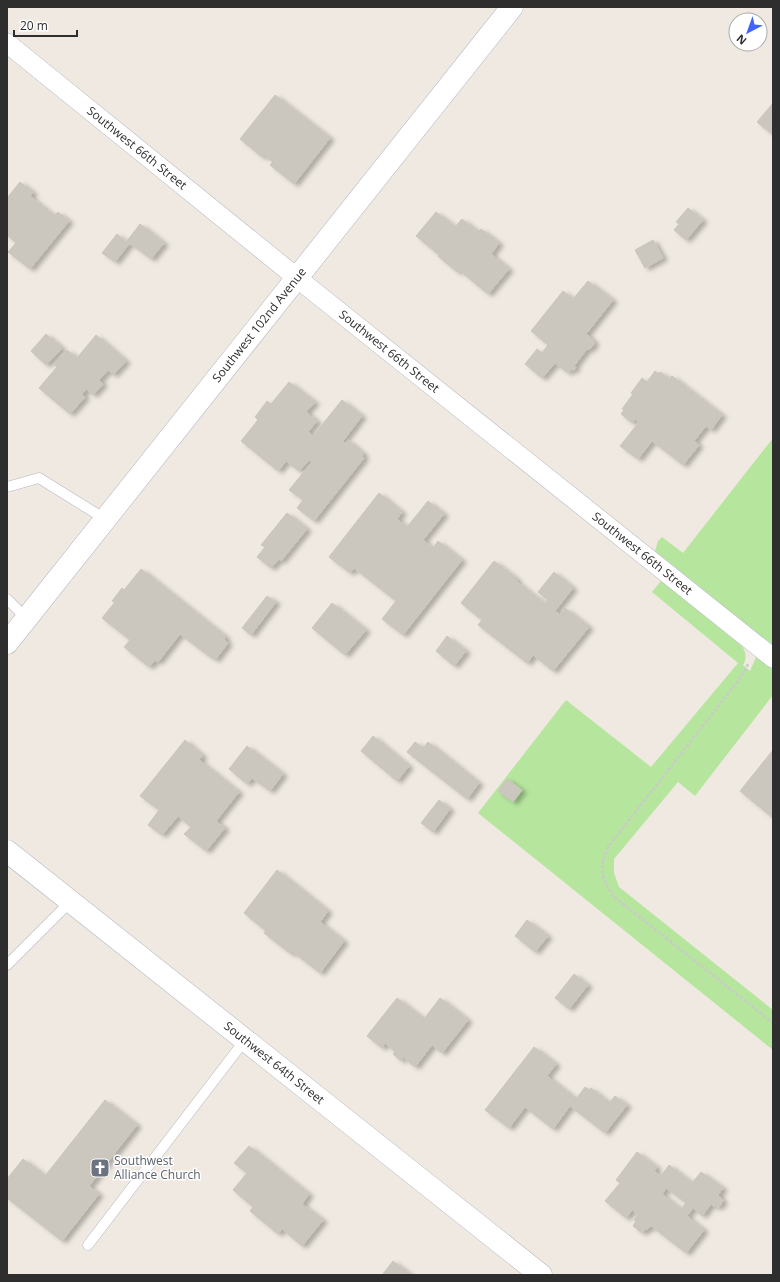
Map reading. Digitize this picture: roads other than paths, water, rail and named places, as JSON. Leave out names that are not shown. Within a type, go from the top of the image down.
[{"type":"street","name":"Southwest 102nd Avenue","points":[[7,642],[512,7]]},
{"type":"street","name":"Southwest 66th Street","points":[[7,43],[297,278],[773,658]]},
{"type":"street","name":"Southwest 64th Street","points":[[7,851],[541,1275]]},
{"type":"lane","points":[[7,486],[39,478],[105,519]]},
{"type":"lane","points":[[7,599],[26,618]]},
{"type":"lane","points":[[7,965],[71,901]]},
{"type":"lane","points":[[88,1245],[245,1040]]},
{"type":"place","name":"Southwest Alliance Church","points":[[100,1168]]}]
